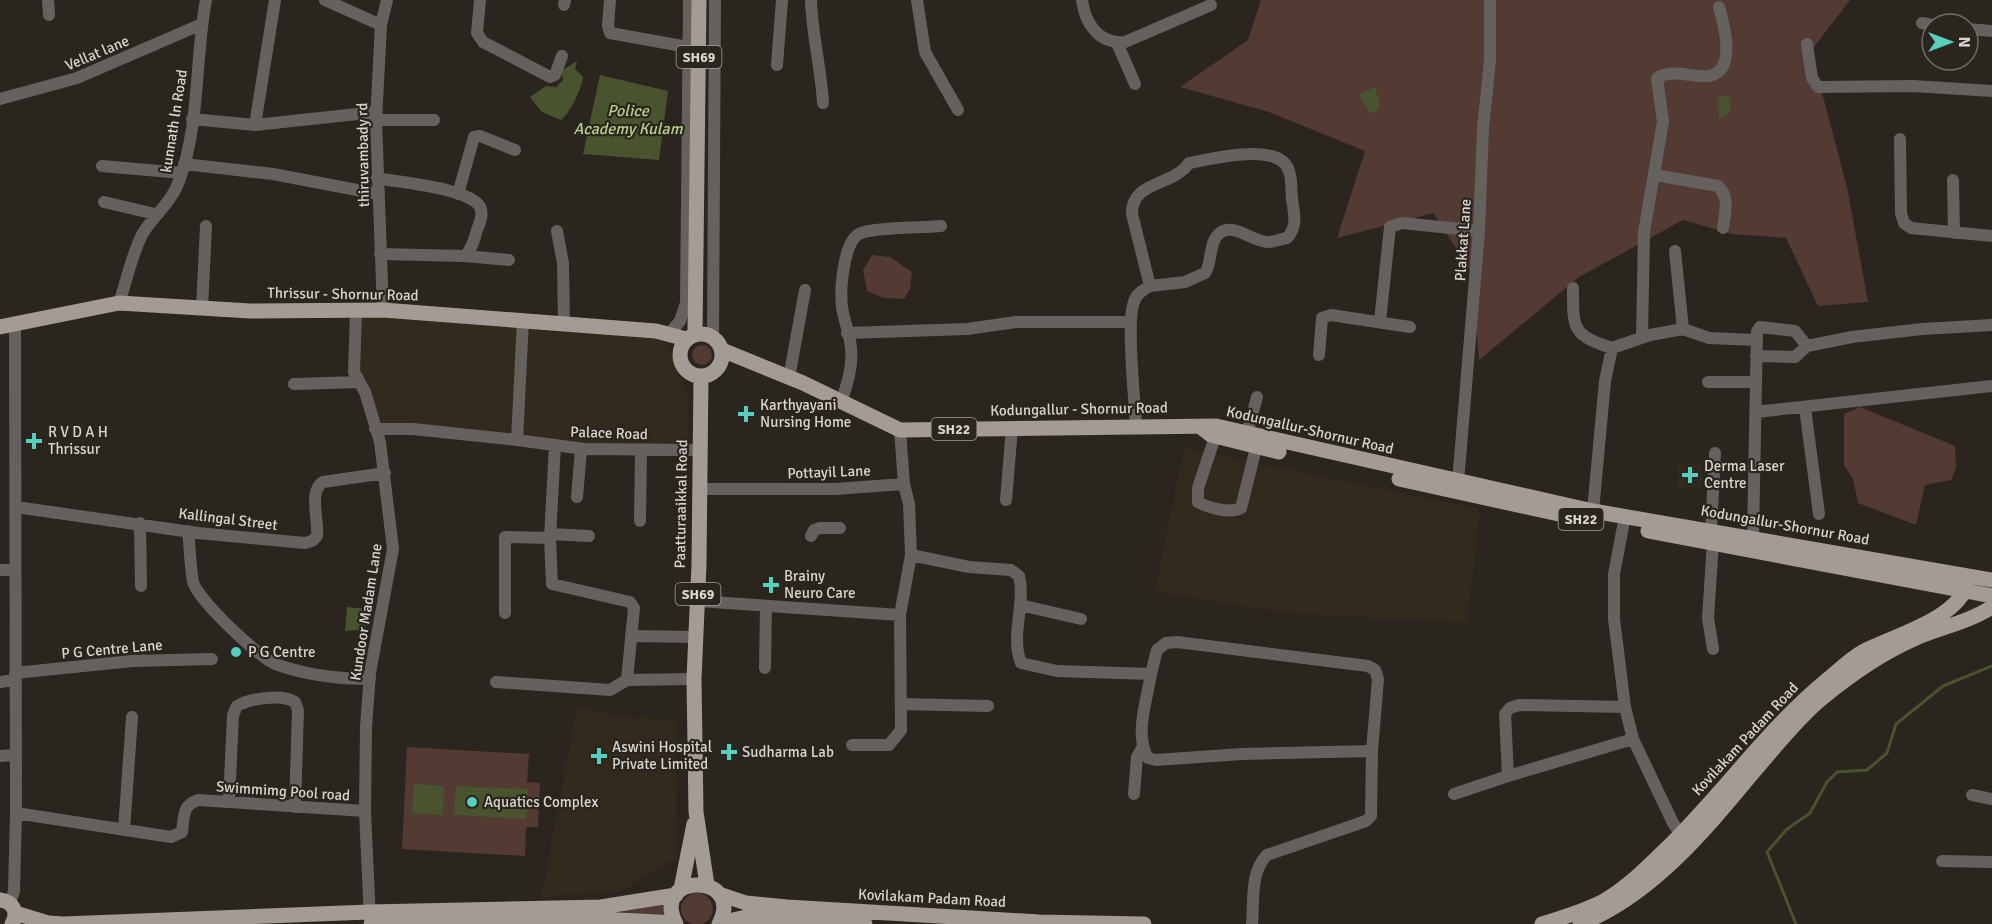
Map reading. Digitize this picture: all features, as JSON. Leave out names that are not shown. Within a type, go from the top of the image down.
[{"type":"main road","name":"SH69","points":[[699,0],[697,303],[693,312],[704,339],[720,365],[715,371],[701,376],[687,370],[681,362],[681,352],[704,339]]},
{"type":"main road","name":"Thrissur - Shornur Road","points":[[7,325],[119,303],[202,309],[383,310],[656,331],[668,335],[704,339]]},
{"type":"main road","name":"Kodungallur - Shornur Road","points":[[704,339],[900,430],[1171,426],[1209,432]]},
{"type":"main road","name":"Paatturaaikkal Road","points":[[696,812],[694,679],[698,602],[701,376]]},
{"type":"main road","name":"Kodungallur-Shornur Road","points":[[1209,432],[1216,426],[1593,511],[1624,521]]},
{"type":"main road","name":"Kodungallur-Shornur Road","points":[[1209,432],[1257,448],[1502,504],[1712,536],[1965,592],[1991,602]]},
{"type":"main road","name":"Kodungallur-Shornur Road","points":[[1712,536],[1753,537],[1992,580]]},
{"type":"main road","points":[[1965,592],[1968,576]]},
{"type":"main road","name":"Kovilakam Padam Road","points":[[1580,924],[1624,902],[1649,882],[1761,743],[1829,678],[1862,652],[1946,611],[1956,604],[1965,592]]},
{"type":"main road","name":"Kovilakam Padam Road","points":[[1549,923],[1609,897],[1684,840],[1790,729],[1854,672],[1917,638],[1979,616],[1991,602]]},
{"type":"main road","name":"SH69","points":[[696,812],[713,890],[724,909],[719,924]]},
{"type":"main road","name":"SH69","points":[[676,924],[672,909],[679,892],[696,812]]},
{"type":"main road","points":[[9,910],[48,923],[63,924],[392,920],[572,913],[679,892],[689,884],[713,890]]},
{"type":"main road","name":"Kovilakam Padam Road","points":[[713,890],[746,903],[787,907],[1039,922],[1144,924]]},
{"type":"main road","points":[[572,913],[589,918],[676,924]]},
{"type":"main road","name":"Kovilakam Padam Road","points":[[719,924],[746,917],[865,924]]},
{"type":"street","points":[[48,0],[49,15]]},
{"type":"street","name":"kunnath ln Road","points":[[119,303],[141,236],[155,214],[174,195],[183,168],[192,119],[206,0]]},
{"type":"street","points":[[255,125],[275,0]]},
{"type":"street","name":"thiruvambady rd","points":[[383,310],[376,116],[381,25],[387,0]]},
{"type":"street","points":[[480,0],[477,33],[483,42],[550,77],[555,75],[562,56]]},
{"type":"street","points":[[610,0],[608,26],[610,33],[688,47]]},
{"type":"street","points":[[668,335],[680,321],[686,303],[689,0]]},
{"type":"street","points":[[704,339],[713,267],[715,0]]},
{"type":"street","points":[[777,65],[782,0]]},
{"type":"street","points":[[811,0],[812,27],[820,60],[823,103]]},
{"type":"street","points":[[916,0],[925,52],[958,110]]},
{"type":"street","points":[[1082,0],[1084,15],[1095,30],[1102,38],[1117,43],[1125,42],[1212,5]]},
{"type":"street","points":[[328,1],[381,25]]},
{"type":"street","name":"Plakkat Lane","points":[[1458,482],[1479,231],[1483,128],[1490,61],[1489,2]]},
{"type":"street","points":[[1642,338],[1644,232],[1663,122],[1657,78],[1687,73],[1708,76],[1717,73],[1725,62],[1726,45],[1719,7]]},
{"type":"street","name":"Vellat lane","points":[[0,99],[77,78],[202,24]]},
{"type":"street","points":[[1117,43],[1135,84]]},
{"type":"street","points":[[1807,44],[1812,78],[1818,87],[1913,86],[1992,91]]},
{"type":"street","points":[[192,119],[255,125],[376,116],[434,120]]},
{"type":"street","points":[[458,194],[474,137],[480,136],[515,150]]},
{"type":"street","points":[[1900,139],[1901,213],[1904,223],[1911,228],[1992,236]]},
{"type":"street","points":[[687,143],[714,143]]},
{"type":"street","points":[[1136,427],[1131,322],[1134,301],[1140,292],[1150,286],[1185,282],[1205,273],[1214,240],[1221,232],[1230,229],[1268,242],[1287,238],[1295,224],[1289,169],[1277,156],[1265,153],[1189,163],[1182,173],[1144,189],[1136,196],[1132,203],[1132,214],[1150,286]]},
{"type":"street","points":[[102,166],[273,174],[378,194]]},
{"type":"street","points":[[1655,175],[1718,186],[1724,191],[1726,201],[1724,228]]},
{"type":"street","points":[[377,178],[458,194],[478,204],[481,219],[471,250],[465,256]]},
{"type":"street","points":[[1953,180],[1954,233]]},
{"type":"street","points":[[104,202],[155,214]]},
{"type":"street","points":[[1380,321],[1390,227],[1402,223],[1479,231]]},
{"type":"street","points":[[202,309],[206,226]]},
{"type":"street","points":[[841,402],[847,385],[851,348],[841,290],[847,254],[853,238],[861,233],[941,226]]},
{"type":"street","points":[[557,231],[563,263],[564,324]]},
{"type":"street","points":[[1675,251],[1683,329]]},
{"type":"street","points":[[380,254],[465,256],[508,260]]},
{"type":"street","points":[[1573,288],[1573,322],[1586,340],[1612,348],[1642,338],[1683,329],[1709,338],[1756,340]]},
{"type":"street","points":[[789,378],[805,290]]},
{"type":"street","name":"Kundoor Madam Lane","points":[[356,311],[354,372],[367,398],[375,429],[384,473],[393,549],[370,679],[366,727],[365,811],[370,920]]},
{"type":"street","points":[[1319,355],[1322,318],[1331,315],[1410,327]]},
{"type":"street","points":[[517,440],[523,320]]},
{"type":"street","points":[[847,333],[967,329],[1017,322],[1131,322]]},
{"type":"street","points":[[7,325],[16,507],[16,813],[14,891],[9,910]]},
{"type":"street","points":[[1756,356],[1795,357],[1807,346],[1922,329],[1992,325]]},
{"type":"street","points":[[1753,537],[1756,340],[1760,327],[1795,331],[1807,346]]},
{"type":"street","points":[[1593,511],[1605,381],[1612,348]]},
{"type":"street","points":[[294,384],[358,382]]},
{"type":"street","points":[[1708,382],[1756,382]]},
{"type":"street","points":[[1756,412],[1992,386]]},
{"type":"street","points":[[1247,434],[1257,397]]},
{"type":"street","points":[[1805,408],[1819,514]]},
{"type":"street","points":[[1006,500],[1012,428]]},
{"type":"street","name":"Palace Road","points":[[375,429],[413,429],[581,448],[700,450]]},
{"type":"street","points":[[852,745],[889,745],[900,730],[900,615],[910,555],[910,513],[904,484],[900,430]]},
{"type":"street","points":[[1209,432],[1198,488],[1198,502],[1206,506],[1235,512],[1241,508],[1257,448]]},
{"type":"street","points":[[555,445],[550,536],[552,584],[630,602],[634,608],[627,680]]},
{"type":"street","points":[[577,497],[581,448]]},
{"type":"street","points":[[640,521],[641,450]]},
{"type":"street","points":[[1713,649],[1708,618],[1715,453]]},
{"type":"street","name":"Kallingal Street","points":[[16,507],[188,531],[305,543],[317,536],[315,494],[318,485],[384,473]]},
{"type":"street","name":"Pottayil Lane","points":[[700,489],[835,489],[904,484]]},
{"type":"street","points":[[1624,521],[1614,574],[1614,619],[1625,707],[1633,739],[1684,840]]},
{"type":"street","points":[[140,523],[141,586]]},
{"type":"street","points":[[811,536],[814,530],[820,528],[840,528]]},
{"type":"street","points":[[188,531],[194,584],[215,614],[248,642],[276,664],[341,679],[370,679]]},
{"type":"street","points":[[505,613],[505,537],[589,536]]},
{"type":"street","points":[[910,555],[969,567],[1011,570],[1019,576],[1022,587],[1017,652],[1021,663],[1057,670],[1151,674]]},
{"type":"street","points":[[0,570],[15,570]]},
{"type":"street","points":[[698,602],[900,615]]},
{"type":"street","points":[[1020,605],[1081,619]]},
{"type":"street","points":[[765,668],[766,606]]},
{"type":"street","points":[[631,636],[696,637]]},
{"type":"street","points":[[1134,794],[1137,757],[1142,748],[1151,674],[1157,650],[1166,643],[1177,642],[1368,666],[1375,670],[1378,679],[1372,751],[1371,816],[1366,821],[1267,855],[1259,863],[1255,875],[1252,924]]},
{"type":"street","name":"P G Centre Lane","points":[[0,682],[15,677],[132,661],[212,659]]},
{"type":"street","points":[[496,682],[610,690],[617,688],[627,680],[694,679]]},
{"type":"street","points":[[229,801],[233,715],[237,706],[254,700],[290,699],[296,702],[298,710],[296,807]]},
{"type":"street","points":[[901,704],[988,706]]},
{"type":"street","points":[[1508,776],[1505,714],[1510,708],[1519,705],[1625,707]]},
{"type":"street","points":[[16,813],[124,830],[132,717]]},
{"type":"street","points":[[1454,794],[1633,739]]},
{"type":"street","points":[[1142,748],[1148,758],[1156,760],[1242,754],[1372,751]]},
{"type":"street","points":[[0,756],[15,755]]},
{"type":"street","points":[[1972,795],[1992,799]]},
{"type":"street","name":"Swimmimg Pool road","points":[[124,830],[177,836],[182,832],[185,808],[190,802],[198,800],[365,811]]},
{"type":"street","points":[[1942,861],[1992,862]]},
{"type":"shaded area","points":[[1261,0],[1850,0],[1811,51],[1847,187],[1868,302],[1818,306],[1786,238],[1732,234],[1683,220],[1579,277],[1479,360],[1472,273],[1433,213],[1337,238],[1365,151],[1269,112],[1180,87],[1248,40]]},
{"type":"shaded area","points":[[872,255],[890,257],[912,272],[910,289],[904,299],[884,298],[867,291],[863,270]]},
{"type":"shaded area","points":[[375,312],[518,324],[514,437],[378,426],[360,380],[359,316]]},
{"type":"shaded area","points":[[525,328],[653,337],[668,344],[689,398],[688,446],[585,446],[521,439]]},
{"type":"shaded area","points":[[698,345],[706,345],[712,351],[712,359],[706,365],[698,365],[692,359],[692,351]]},
{"type":"shaded area","points":[[1860,407],[1955,446],[1956,468],[1951,480],[1925,485],[1916,525],[1858,503],[1853,479],[1844,465],[1844,414]]},
{"type":"shaded area","points":[[1184,448],[1480,509],[1467,623],[1283,613],[1155,591]]},
{"type":"shaded area","name":"Derma Laser Centre","points":[[1702,463],[1702,487],[1678,487],[1677,464]]},
{"type":"shaded area","points":[[577,708],[625,717],[676,720],[677,857],[621,892],[561,895],[541,899]]},
{"type":"shaded area","name":"Aquatics Complex","points":[[407,747],[529,754],[527,782],[540,783],[538,827],[526,827],[525,856],[402,849]]},
{"type":"shaded area","points":[[697,893],[708,898],[713,909],[708,920],[697,925],[686,920],[681,909],[686,898]]},
{"type":"shaded area","points":[[666,904],[666,917],[621,912]]},
{"type":"water","points":[[577,61],[575,69],[583,77],[578,94],[568,112],[561,120],[542,112],[530,97],[546,86],[556,87],[563,80],[561,71]]},
{"type":"water","name":"Police Academy Kulam","points":[[600,75],[668,91],[659,160],[583,154]]},
{"type":"water","points":[[1377,86],[1376,94],[1380,99],[1378,110],[1371,114],[1359,95]]},
{"type":"water","points":[[1729,96],[1731,112],[1719,120],[1718,97]]},
{"type":"water","points":[[347,607],[368,609],[365,630],[345,631]]},
{"type":"water","points":[[414,784],[444,786],[443,815],[412,813]]},
{"type":"water","points":[[456,786],[528,789],[526,819],[454,815]]},
{"type":"waterway","points":[[1796,924],[1767,852],[1786,830],[1810,813],[1827,782],[1837,772],[1867,770],[1887,753],[1896,724],[1943,686],[1992,666]]},
{"type":"place","name":"Karthyayani Nursing Home","points":[[746,414]]},
{"type":"place","name":"R V D A H Thrissur","points":[[34,441]]},
{"type":"place","name":"Derma Laser Centre","points":[[1690,475]]},
{"type":"place","name":"Brainy Neuro Care","points":[[771,585]]},
{"type":"place","name":"P G Centre","points":[[236,652]]},
{"type":"place","name":"Sudharma Lab","points":[[729,752]]},
{"type":"place","name":"Aswini Hospital Private Limited","points":[[599,756]]},
{"type":"place","name":"Aquatics Complex","points":[[472,802]]}]
